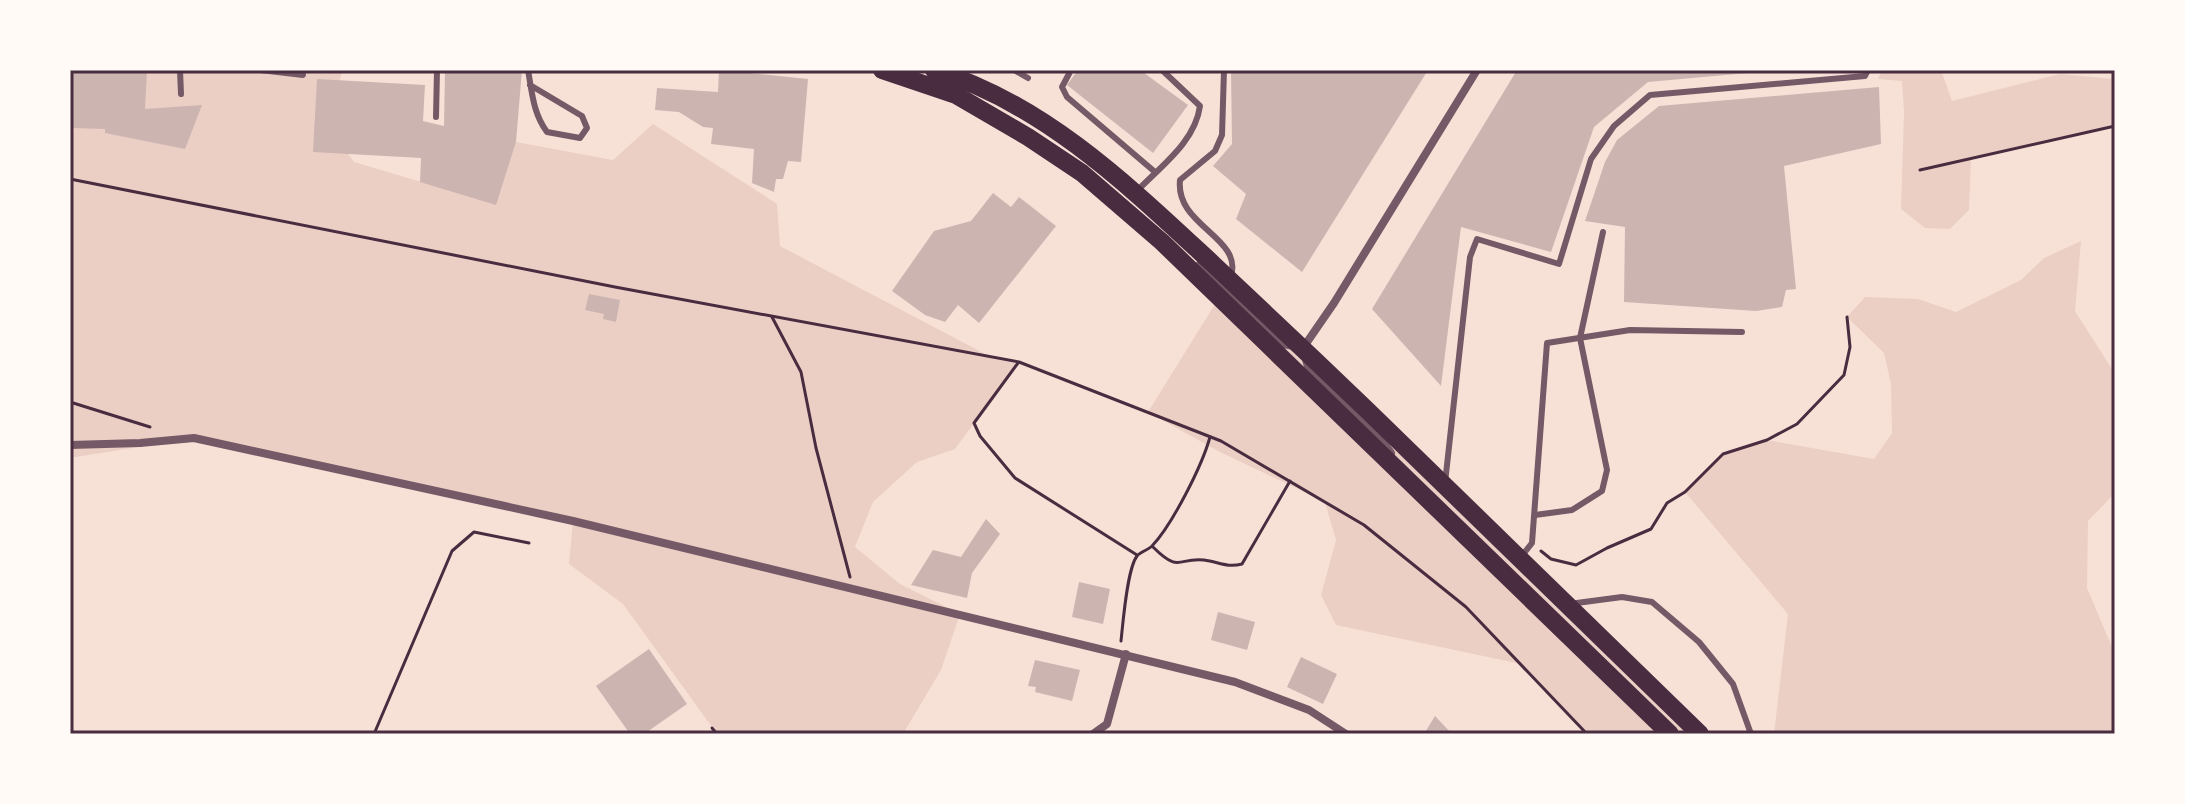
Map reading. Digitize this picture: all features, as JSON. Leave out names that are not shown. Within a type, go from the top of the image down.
[{"type":"main road","points":[[882,70],[956,95],[1082,173],[1162,242],[1670,734]]},
{"type":"main road","points":[[934,70],[962,79],[1035,117],[1095,159],[1303,348],[1700,734]]},
{"type":"street","points":[[1418,490],[1379,436],[1308,367],[1303,348],[1334,303],[1477,70]]},
{"type":"street","points":[[1082,173],[1169,234],[1283,344],[1303,348]]},
{"type":"street","points":[[70,445],[194,438],[573,521],[1235,682],[1309,710],[1346,734]]},
{"type":"street","points":[[1093,734],[1107,724],[1122,653]]},
{"type":"lane","points":[[180,70],[181,94]]},
{"type":"lane","points":[[260,70],[303,75]]},
{"type":"lane","points":[[436,117],[437,70]]},
{"type":"lane","points":[[528,70],[530,85],[537,118],[547,132],[580,138],[587,128],[582,116],[530,85]]},
{"type":"lane","points":[[1014,70],[1028,78]]},
{"type":"lane","points":[[1071,70],[1062,87],[1067,97],[1155,172]]},
{"type":"lane","points":[[1134,193],[1186,140],[1198,122],[1200,106],[1162,70]]},
{"type":"lane","points":[[1224,70],[1222,135],[1215,151],[1180,180],[1179,193],[1188,213],[1230,252],[1233,270],[1230,280]]},
{"type":"lane","points":[[1444,486],[1470,257],[1477,239],[1559,264],[1591,159],[1614,126],[1650,95],[1865,76],[1868,70]]},
{"type":"lane","points":[[1535,515],[1572,510],[1602,491],[1607,470],[1580,338],[1603,232]]},
{"type":"lane","points":[[1519,560],[1532,543],[1547,343],[1630,330],[1742,332]]},
{"type":"lane","points":[[1566,605],[1622,597],[1652,602],[1699,642],[1733,684],[1751,734]]},
{"type":"path","points":[[1920,170],[2115,126]]},
{"type":"path","points":[[70,179],[772,317],[1019,362],[1210,436],[1364,525],[1466,607],[1587,734]]},
{"type":"path","points":[[772,317],[801,372],[816,448],[853,588]]},
{"type":"path","points":[[1532,543],[1551,559],[1576,565],[1651,529],[1667,503],[1685,492],[1723,454],[1767,440],[1797,424],[1844,375],[1850,347],[1847,317]]},
{"type":"path","points":[[1019,362],[974,423],[980,436],[1015,478],[1137,555]]},
{"type":"path","points":[[70,402],[155,429]]},
{"type":"path","points":[[1122,653],[1132,568],[1137,555],[1152,546],[1190,485],[1210,436]]},
{"type":"path","points":[[1152,546],[1164,558],[1179,564],[1201,560],[1230,567],[1242,564],[1290,481]]},
{"type":"path","points":[[374,734],[452,551],[474,532],[529,543]]},
{"type":"path","points":[[712,728],[717,734]]},
{"type":"shaded area","points":[[70,70],[343,70],[326,122],[354,162],[496,204],[516,142],[613,160],[653,124],[777,204],[780,246],[989,356],[1019,362],[955,449],[917,462],[873,502],[855,547],[900,584],[960,614],[941,670],[903,734],[717,734],[623,604],[569,564],[573,521],[194,438],[70,458]]},
{"type":"shaded area","points":[[1882,70],[1941,70],[1952,101],[2060,74],[2115,79],[2115,126],[1971,159],[1969,210],[1950,229],[1925,228],[1901,209],[1902,81],[1878,79]]},
{"type":"shaded area","points":[[2081,241],[2075,311],[2112,369],[2115,388],[2115,493],[2088,521],[2087,588],[2115,654],[2115,734],[1774,734],[1788,614],[1685,492],[1723,454],[1767,440],[1874,459],[1892,433],[1891,384],[1884,353],[1847,317],[1865,297],[1918,299],[1956,312],[2021,280],[2044,258]]},
{"type":"shaded area","points":[[1230,280],[1700,734],[1587,734],[1521,664],[1336,625],[1321,595],[1336,540],[1325,502],[1218,451],[1148,412]]},
{"type":"building","points":[[70,70],[147,70],[145,109],[202,105],[185,149],[105,133],[105,129],[71,128]]},
{"type":"building","points":[[445,70],[522,70],[516,142],[496,205],[420,182],[421,158],[313,152],[317,79],[425,85],[423,121],[444,126]]},
{"type":"building","points":[[719,70],[808,79],[801,162],[788,161],[783,179],[776,179],[774,192],[752,183],[754,149],[711,144],[713,128],[703,127],[679,112],[655,110],[657,88],[718,92]]},
{"type":"building","points":[[1078,70],[1140,70],[1188,105],[1153,153],[1067,85]]},
{"type":"building","points":[[1231,70],[1428,70],[1302,272],[1236,219],[1246,194],[1213,166],[1232,144]]},
{"type":"building","points":[[1517,70],[1759,72],[1648,82],[1594,127],[1551,252],[1461,227],[1441,386],[1372,309]]},
{"type":"building","points":[[1879,87],[1881,144],[1784,166],[1796,289],[1786,290],[1782,307],[1756,311],[1624,302],[1625,227],[1585,221],[1605,162],[1617,140],[1659,106]]},
{"type":"building","points":[[993,193],[1011,207],[1019,197],[1056,226],[979,323],[958,305],[945,322],[925,315],[892,291],[934,231],[971,221]]},
{"type":"building","points":[[589,294],[620,300],[616,322],[603,319],[604,314],[585,310]]},
{"type":"building","points":[[986,519],[1000,534],[972,573],[967,598],[911,585],[933,550],[961,557]]},
{"type":"building","points":[[1079,582],[1110,589],[1103,624],[1072,617]]},
{"type":"building","points":[[1218,612],[1255,622],[1247,650],[1211,640]]},
{"type":"building","points":[[649,649],[687,704],[644,734],[630,734],[596,686]]},
{"type":"building","points":[[1301,657],[1337,674],[1323,704],[1287,687]]},
{"type":"building","points":[[1035,660],[1080,670],[1072,701],[1035,692],[1036,687],[1028,686]]},
{"type":"building","points":[[1435,716],[1452,734],[1424,734]]}]
